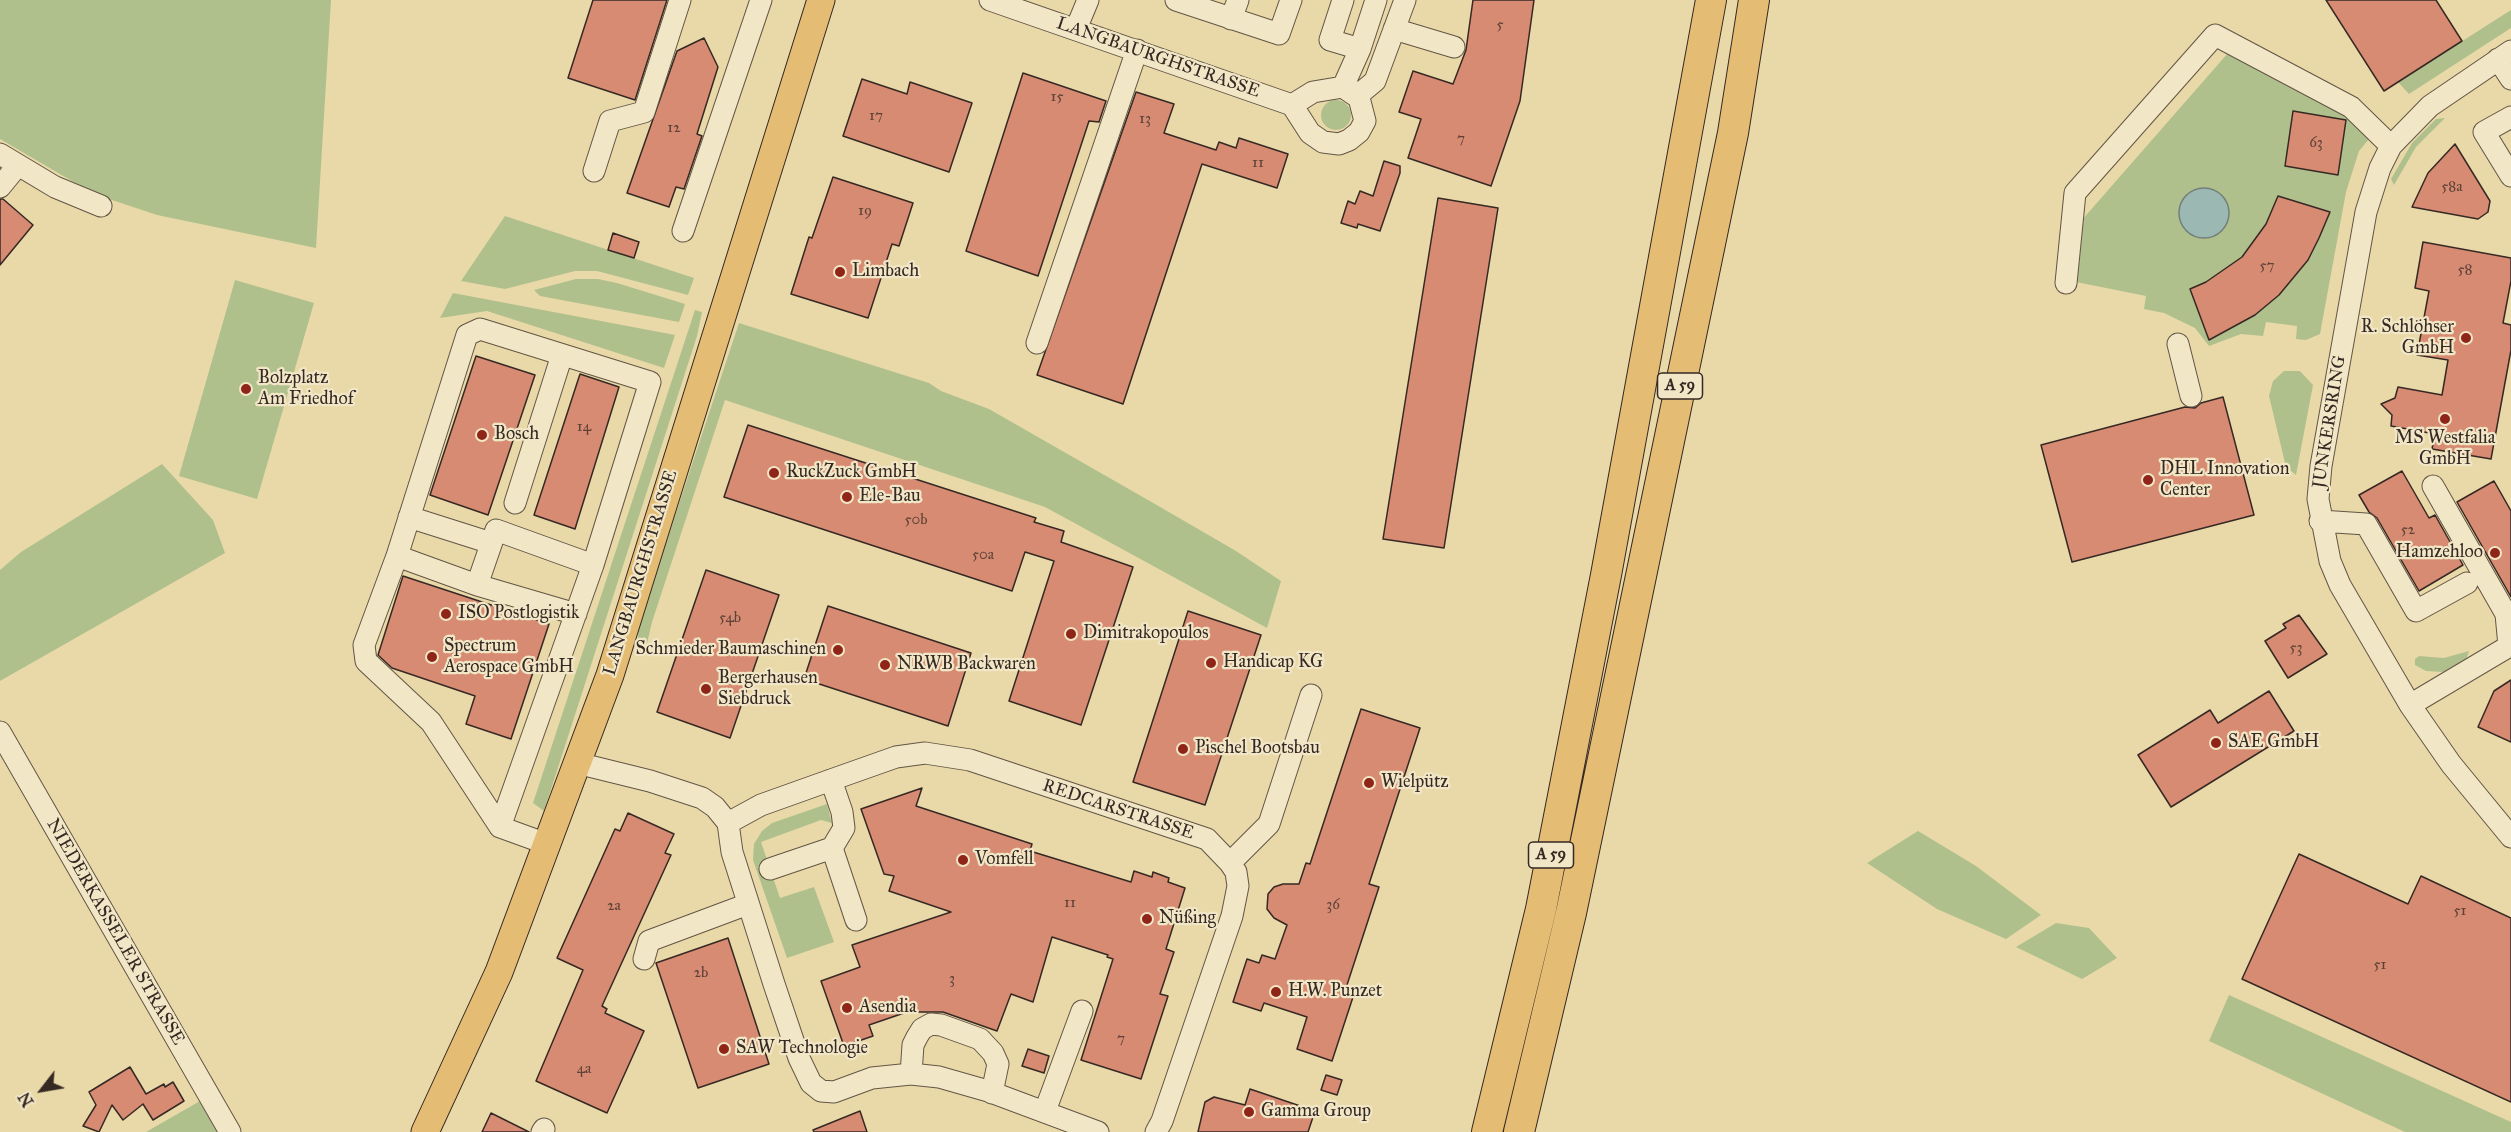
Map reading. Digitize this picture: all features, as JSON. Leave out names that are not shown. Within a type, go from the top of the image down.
[{"type":"highway","points":[[1698,72],[1704,0]]},
{"type":"highway","name":"A 59","points":[[1487,1132],[1541,909],[1606,575],[1711,0]]},
{"type":"highway","name":"A 59","points":[[1519,1132],[1571,913],[1733,133],[1754,0]]},
{"type":"highway","points":[[1733,133],[1774,0]]},
{"type":"main road","name":"LANGBAURGHSTRASSE","points":[[425,1132],[478,1023],[610,675],[822,0]]},
{"type":"street","points":[[594,171],[610,121],[644,112],[680,0]]},
{"type":"street","points":[[683,231],[761,0]]},
{"type":"street","name":"LANGBAURGHSTRASSE","points":[[990,0],[1292,105]]},
{"type":"street","points":[[1076,30],[1088,0]]},
{"type":"street","points":[[1176,0],[1234,9],[1279,34],[1291,0]]},
{"type":"street","points":[[1343,0],[1330,40],[1360,49]]},
{"type":"street","points":[[1348,90],[1376,0]]},
{"type":"street","points":[[1348,90],[1361,105],[1365,121],[1359,132],[1339,144],[1323,142],[1310,133],[1292,105],[1313,92],[1348,90],[1363,91],[1375,81],[1405,0]]},
{"type":"street","points":[[1394,29],[1454,47]]},
{"type":"street","points":[[2066,283],[2075,193],[2215,35],[2351,107],[2391,146]]},
{"type":"street","points":[[1038,343],[1137,50]]},
{"type":"street","points":[[2504,55],[2511,79]]},
{"type":"street","name":"JUNKERSRING","points":[[2504,55],[2430,106],[2391,146],[2380,168],[2366,212],[2321,466],[2318,499],[2320,521],[2330,561],[2340,585],[2410,705],[2451,764],[2511,837]]},
{"type":"street","points":[[2511,117],[2484,132],[2511,176]]},
{"type":"street","points":[[0,154],[55,187],[101,206]]},
{"type":"street","points":[[0,187],[18,165]]},
{"type":"street","points":[[500,827],[593,566],[650,382],[480,329],[467,335],[397,556],[364,645],[366,660],[431,722],[500,827],[547,844]]},
{"type":"street","points":[[2178,344],[2191,396]]},
{"type":"street","points":[[515,503],[562,355]]},
{"type":"street","points":[[2410,705],[2510,645],[2506,614],[2433,486]]},
{"type":"street","points":[[409,517],[491,543]]},
{"type":"street","points":[[2320,521],[2366,524],[2416,611],[2467,584]]},
{"type":"street","points":[[477,585],[496,530],[593,566]]},
{"type":"street","points":[[397,556],[477,585],[576,614]]},
{"type":"street","points":[[1230,863],[1269,824],[1311,695]]},
{"type":"street","name":"NIEDERKASSELER STRASSE","points":[[0,732],[230,1132]]},
{"type":"street","name":"REDCARSTRASSE","points":[[728,824],[760,805],[911,754],[952,756],[1207,839],[1236,872],[1238,886],[1232,916],[1156,1132]]},
{"type":"street","points":[[577,763],[650,781],[702,798],[715,807],[728,824],[732,852],[799,1058],[811,1083],[821,1091],[834,1092],[872,1078],[911,1074],[939,1077],[1045,1111],[1098,1132]]},
{"type":"street","points":[[770,869],[832,848],[843,828],[842,812],[831,780]]},
{"type":"street","points":[[832,848],[856,920]]},
{"type":"street","points":[[644,959],[649,940],[748,904]]},
{"type":"street","points":[[1045,1111],[1082,1011]]},
{"type":"street","points":[[911,1074],[913,1045],[917,1037],[922,1029],[931,1024],[941,1025],[980,1039],[993,1053],[998,1064],[992,1093]]},
{"type":"green space","points":[[0,0],[331,0],[316,248],[157,215],[109,199],[89,191],[0,139]]},
{"type":"green space","points":[[2511,10],[2511,28],[2409,94],[2398,82]]},
{"type":"green space","points":[[2228,53],[2345,113],[2369,139],[2359,151],[2346,192],[2320,334],[2306,340],[2296,339],[2297,326],[2266,322],[2263,336],[2241,334],[2209,346],[2195,328],[2164,313],[2144,309],[2146,296],[2076,282],[2081,221]]},
{"type":"green space","points":[[1336,100],[1347,104],[1351,115],[1347,126],[1336,130],[1325,126],[1321,115],[1325,104]]},
{"type":"green space","points":[[2445,118],[2416,147],[2394,185],[2391,179],[2412,143],[2436,119]]},
{"type":"green space","points":[[505,216],[694,278],[688,295],[597,271],[575,271],[505,289],[461,281]]},
{"type":"green space","points":[[576,279],[598,279],[617,283],[685,304],[679,322],[540,296],[534,290]]},
{"type":"green space","name":"Bolzplatz Am Friedhof","points":[[235,280],[314,303],[257,499],[179,476]]},
{"type":"green space","points":[[453,293],[675,335],[664,368],[487,311],[440,318]]},
{"type":"green space","points":[[695,310],[702,312],[697,336],[544,811],[533,803]]},
{"type":"green space","points":[[739,323],[929,383],[941,391],[989,409],[1155,504],[1236,551],[1281,581],[1267,628],[1045,507],[725,400],[652,622],[645,652],[637,650],[639,624]]},
{"type":"green space","points":[[2284,371],[2300,371],[2313,385],[2296,475],[2286,467],[2269,396],[2273,381]]},
{"type":"green space","points":[[162,464],[213,520],[225,553],[0,681],[0,570],[21,552]]},
{"type":"green space","points":[[2469,651],[2466,660],[2443,672],[2426,671],[2415,665],[2415,659],[2419,656],[2444,658]]},
{"type":"green space","points":[[827,804],[832,823],[821,820],[761,842],[780,898],[814,887],[834,942],[787,958],[753,860],[754,844],[762,831],[772,823]]},
{"type":"green space","points":[[1918,831],[1976,866],[2041,915],[2006,939],[1937,909],[1867,863]]},
{"type":"green space","points":[[2056,923],[2089,928],[2117,958],[2082,979],[2016,947]]},
{"type":"green space","points":[[2229,995],[2511,1122],[2511,1132],[2405,1132],[2209,1041]]},
{"type":"green space","points":[[200,1101],[218,1132],[146,1132]]},
{"type":"water","points":[[2199,188],[2209,188],[2222,195],[2229,208],[2229,218],[2222,231],[2209,238],[2199,238],[2190,234],[2183,227],[2179,218],[2179,208],[2183,199],[2190,192]]},
{"type":"building","points":[[593,0],[667,0],[635,100],[568,78]]},
{"type":"building","points":[[1473,0],[1534,0],[1520,101],[1491,186],[1408,158],[1421,119],[1399,112],[1413,71],[1453,84],[1466,50]]},
{"type":"building","points":[[2326,0],[2436,0],[2462,41],[2384,91]]},
{"type":"building","points":[[704,38],[718,67],[697,134],[702,136],[684,189],[676,187],[669,207],[627,193],[677,51]]},
{"type":"building","points":[[1023,73],[1106,101],[1099,122],[1089,121],[1038,276],[966,251]]},
{"type":"building","points":[[862,79],[907,94],[910,82],[972,103],[949,172],[843,136]]},
{"type":"building","points":[[1136,92],[1174,104],[1164,133],[1216,150],[1219,142],[1236,148],[1239,138],[1288,154],[1277,188],[1202,164],[1123,404],[1037,375]]},
{"type":"building","points":[[2293,111],[2346,120],[2338,175],[2285,166]]},
{"type":"building","points":[[2455,144],[2490,201],[2488,212],[2478,219],[2412,207],[2428,173]]},
{"type":"building","points":[[1384,161],[1400,166],[1400,173],[1380,231],[1358,224],[1357,228],[1341,223],[1348,201],[1355,204],[1360,191],[1373,196]]},
{"type":"building","points":[[833,177],[913,203],[899,246],[892,244],[868,318],[791,294],[809,237],[812,238]]},
{"type":"building","points":[[2278,196],[2330,212],[2319,238],[2308,260],[2279,295],[2255,315],[2209,340],[2190,289],[2206,282],[2242,257],[2266,224]]},
{"type":"building","points":[[1438,198],[1498,208],[1444,548],[1383,539]]},
{"type":"building","points":[[0,199],[3,199],[33,225],[0,265]]},
{"type":"building","points":[[613,233],[639,242],[634,258],[608,250]]},
{"type":"building","points":[[2423,242],[2511,258],[2511,281],[2503,323],[2511,325],[2511,350],[2491,459],[2432,449],[2435,434],[2391,426],[2392,415],[2381,404],[2395,398],[2398,387],[2442,395],[2448,360],[2417,355],[2429,291],[2415,288]]},
{"type":"building","name":"Bosch","points":[[476,356],[535,375],[488,515],[430,495]]},
{"type":"building","name":"Bosch","points":[[580,374],[619,387],[575,529],[534,515]]},
{"type":"building","name":"DHL Innovation Center","points":[[2223,397],[2254,515],[2072,562],[2041,445],[2185,407],[2195,408],[2201,403]]},
{"type":"building","points":[[748,425],[1036,518],[1034,522],[1064,531],[1061,542],[1133,567],[1081,725],[1009,701],[1054,561],[1025,552],[1012,591],[724,497]]},
{"type":"building","points":[[2402,471],[2429,518],[2435,515],[2463,565],[2419,591],[2377,518],[2369,512],[2359,495]]},
{"type":"building","name":"Hamzehloo","points":[[2494,481],[2511,511],[2511,597],[2457,502]]},
{"type":"building","points":[[706,570],[779,595],[730,738],[657,712]]},
{"type":"building","points":[[403,576],[549,624],[511,739],[466,724],[475,696],[392,668],[378,655]]},
{"type":"building","points":[[828,606],[971,653],[948,726],[804,679]]},
{"type":"building","points":[[1188,611],[1261,635],[1205,805],[1133,782]]},
{"type":"building","points":[[2299,615],[2327,654],[2288,678],[2265,641],[2286,628],[2283,624]]},
{"type":"building","points":[[2511,680],[2511,742],[2478,727],[2494,691]]},
{"type":"building","name":"SAE GmbH","points":[[2269,691],[2294,731],[2171,807],[2138,755],[2210,710],[2218,723]]},
{"type":"building","points":[[1361,709],[1420,728],[1369,884],[1379,887],[1345,991],[1354,994],[1332,1061],[1297,1049],[1307,1017],[1264,1003],[1261,1011],[1233,1002],[1247,959],[1259,963],[1262,955],[1275,959],[1287,925],[1274,918],[1267,909],[1268,894],[1274,887],[1283,884],[1299,884],[1306,863],[1310,864]]},
{"type":"building","points":[[922,788],[916,806],[1032,844],[1030,851],[1131,882],[1134,871],[1152,877],[1153,872],[1169,878],[1168,882],[1185,888],[1166,949],[1174,952],[1160,994],[1168,996],[1141,1079],[1081,1060],[1113,959],[1107,957],[1108,955],[1052,937],[1033,1002],[1011,994],[997,1031],[943,1012],[907,1012],[869,1025],[873,1036],[844,1046],[821,981],[860,967],[852,945],[951,912],[889,891],[894,876],[884,874],[861,809]]},
{"type":"building","points":[[628,813],[674,834],[665,853],[671,855],[602,1006],[607,1009],[605,1013],[644,1031],[607,1113],[536,1081],[583,970],[557,958],[615,829],[620,831]]},
{"type":"building","points":[[2299,854],[2408,904],[2421,876],[2511,918],[2511,1102],[2242,979]]},
{"type":"building","points":[[728,938],[769,1064],[698,1088],[656,963]]},
{"type":"building","points":[[1028,1049],[1049,1056],[1044,1073],[1022,1066]]},
{"type":"building","points":[[130,1067],[146,1094],[164,1084],[165,1087],[173,1082],[184,1101],[153,1120],[143,1104],[123,1120],[112,1105],[99,1132],[83,1126],[96,1105],[89,1092]]},
{"type":"building","points":[[1326,1075],[1342,1080],[1337,1095],[1321,1090]]},
{"type":"building","name":"Gamma Group","points":[[1250,1089],[1315,1111],[1308,1132],[1198,1132],[1205,1102],[1214,1097],[1245,1105]]},
{"type":"building","points":[[860,1111],[867,1132],[814,1132],[813,1130]]},
{"type":"building","points":[[491,1113],[529,1132],[482,1132]]},
{"type":"place","name":"Limbach","points":[[840,272]]},
{"type":"place","name":"R. Schlöhser GmbH","points":[[2466,338]]},
{"type":"place","name":"Bolzplatz Am Friedhof","points":[[246,389]]},
{"type":"place","name":"MS Westfalia GmbH","points":[[2445,419]]},
{"type":"place","name":"Bosch","points":[[482,435]]},
{"type":"place","name":"RuckZuck GmbH","points":[[774,473]]},
{"type":"place","name":"DHL Innovation Center","points":[[2148,480]]},
{"type":"place","name":"Ele-Bau","points":[[847,497]]},
{"type":"place","name":"Hamzehloo","points":[[2495,553]]},
{"type":"place","name":"ISO Postlogistik","points":[[446,614]]},
{"type":"place","name":"Dimitrakopoulos","points":[[1071,634]]},
{"type":"place","name":"Schmieder Baumaschinen","points":[[838,650]]},
{"type":"place","name":"Spectrum Aerospace GmbH","points":[[432,657]]},
{"type":"place","name":"Handicap KG","points":[[1211,663]]},
{"type":"place","name":"NRWB Backwaren","points":[[885,665]]},
{"type":"place","name":"Bergerhausen Siebdruck","points":[[706,689]]},
{"type":"place","name":"SAE GmbH","points":[[2216,743]]},
{"type":"place","name":"Pischel Bootsbau","points":[[1183,749]]},
{"type":"place","name":"Wielpütz","points":[[1369,783]]},
{"type":"place","name":"Vomfell","points":[[963,860]]},
{"type":"place","name":"Nüßing","points":[[1147,919]]},
{"type":"place","name":"H.W. Punzet","points":[[1276,992]]},
{"type":"place","name":"Asendia","points":[[847,1008]]},
{"type":"place","name":"SAW Technologie","points":[[724,1049]]},
{"type":"place","name":"Gamma Group","points":[[1249,1112]]}]
